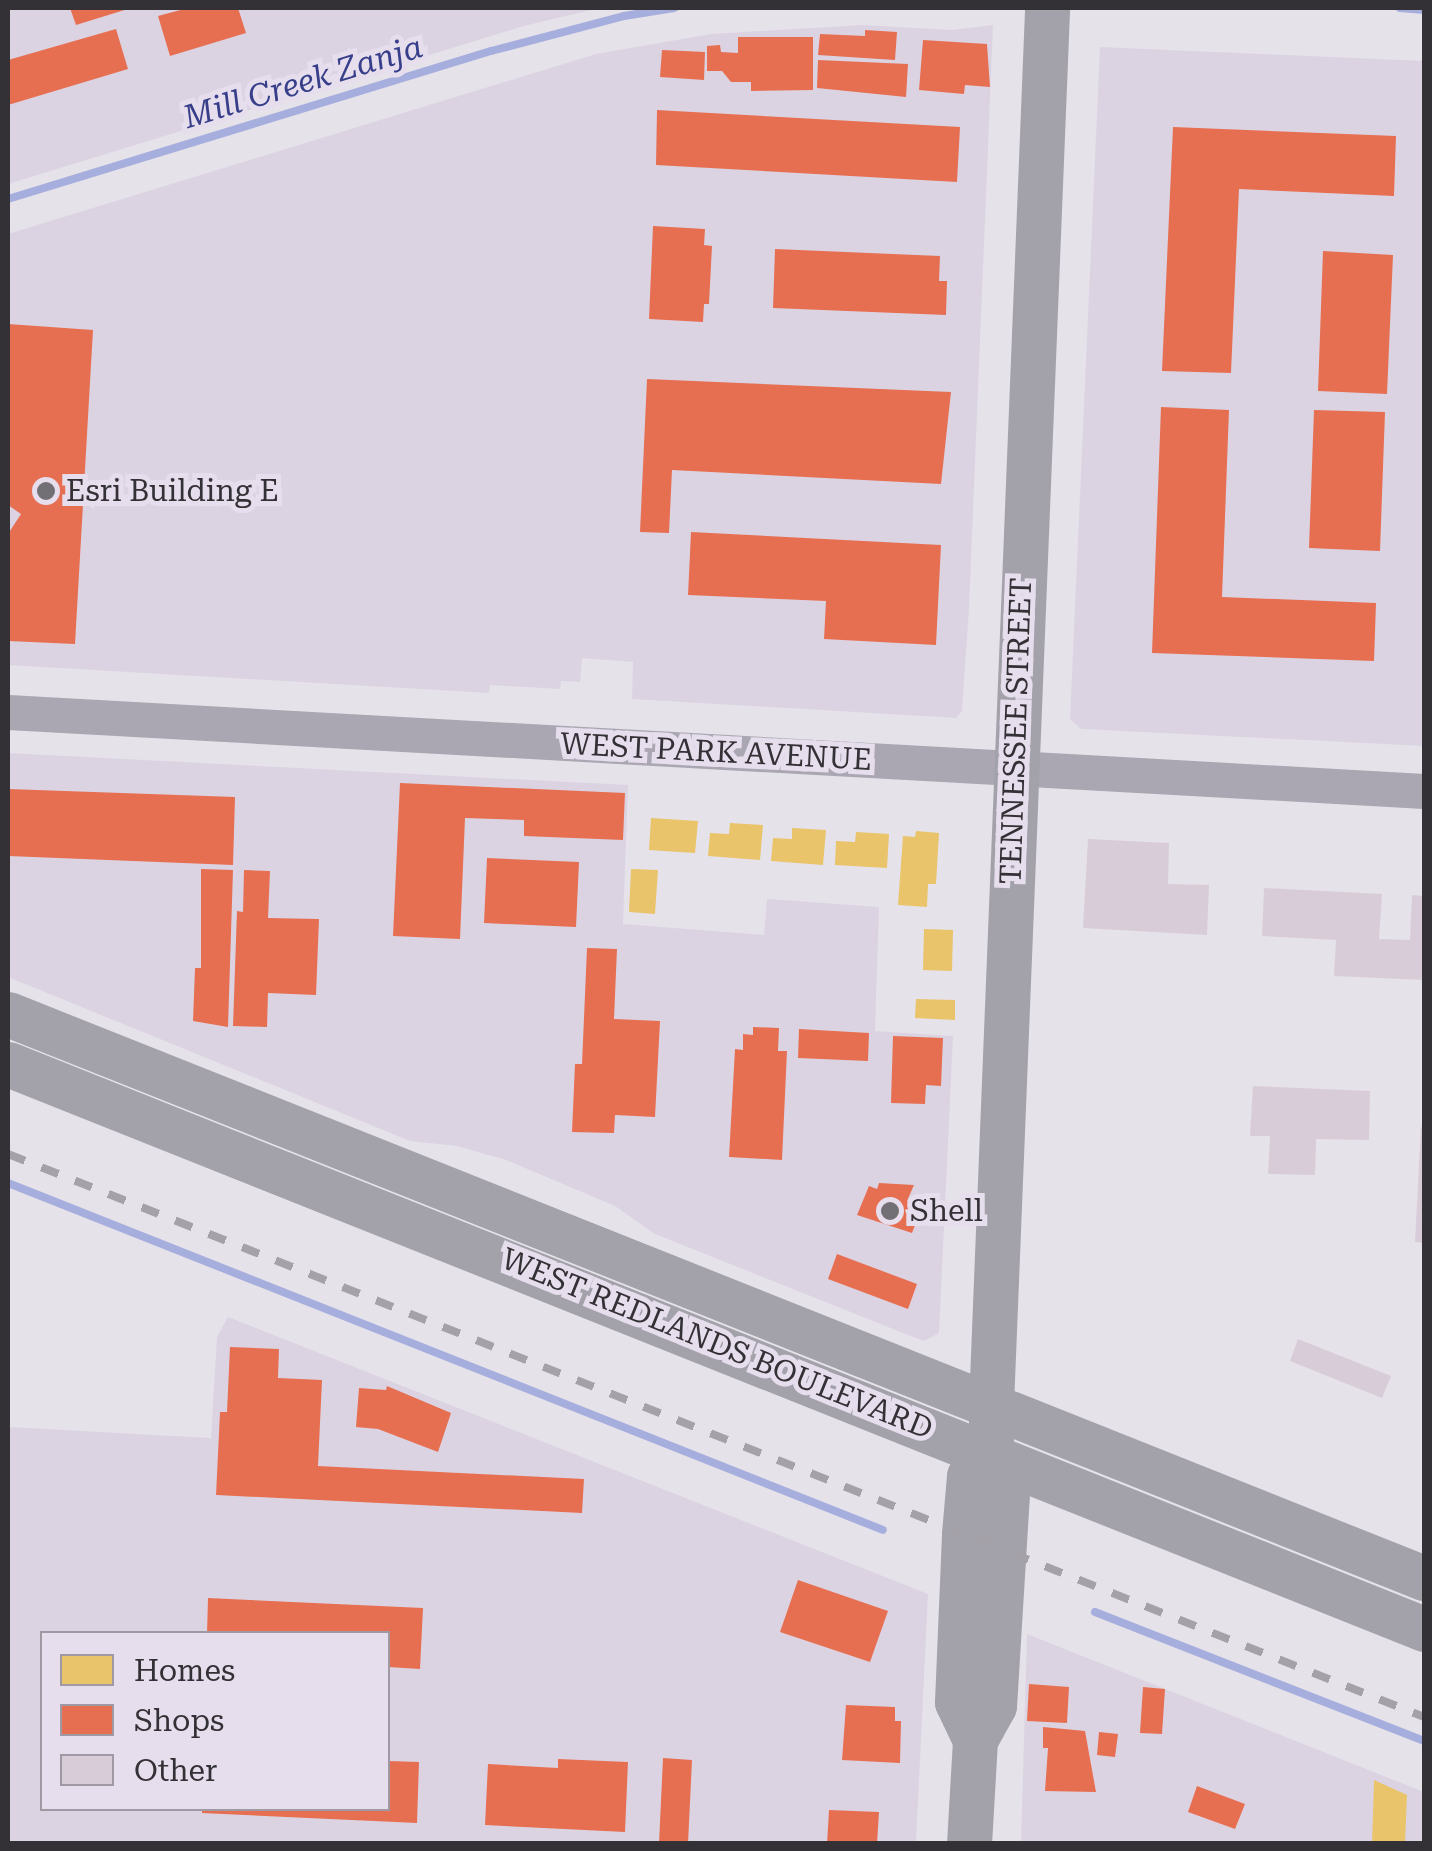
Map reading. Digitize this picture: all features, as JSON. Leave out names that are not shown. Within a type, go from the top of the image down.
[{"type":"main road","name":"TENNESSEE STREET","points":[[991,1454],[1047,8]]},
{"type":"main road","name":"WEST REDLANDS BOULEVARD","points":[[8,1014],[1424,1578]]},
{"type":"main road","name":"WEST REDLANDS BOULEVARD","points":[[8,1064],[1424,1629]]},
{"type":"main road","points":[[970,1844],[976,1740],[957,1702],[964,1534],[969,1476],[991,1454]]},
{"type":"street","name":"WEST PARK AVENUE","points":[[8,712],[1424,791]]},
{"type":"shaded area","points":[[8,8],[599,8],[524,26],[8,184]]},
{"type":"shaded area","points":[[862,25],[952,30],[993,25],[969,609],[962,711],[956,718],[632,699],[633,662],[582,658],[580,682],[561,681],[560,689],[490,685],[489,693],[8,665],[8,234],[596,54],[711,34]]},
{"type":"shaded area","points":[[1100,47],[1424,61],[1424,746],[1081,729],[1070,719]]},
{"type":"shaded area","points":[[8,753],[628,785],[623,924],[764,935],[767,899],[879,907],[875,1031],[953,1036],[939,1333],[924,1341],[913,1337],[655,1234],[615,1206],[506,1160],[457,1146],[410,1141],[8,977]]},
{"type":"shaded area","points":[[228,1317],[928,1594],[916,1843],[8,1843],[8,1427],[211,1438],[217,1337]]},
{"type":"shaded area","points":[[1027,1634],[1424,1792],[1424,1843],[1021,1844]]},
{"type":"building: Homes","points":[[651,818],[698,821],[695,853],[649,850]]},
{"type":"building: Homes","points":[[730,823],[763,825],[760,860],[708,856],[710,833],[729,834]]},
{"type":"building: Homes","points":[[792,828],[826,830],[823,865],[771,861],[773,838],[792,839]]},
{"type":"building: Homes","points":[[916,831],[939,833],[936,884],[928,884],[927,907],[898,905],[903,836],[915,837]]},
{"type":"building: Homes","points":[[856,832],[889,834],[887,868],[835,865],[836,841],[855,842]]},
{"type":"building: Homes","points":[[631,869],[658,870],[655,914],[629,912]]},
{"type":"building: Homes","points":[[924,929],[953,930],[952,971],[923,970]]},
{"type":"building: Homes","points":[[916,999],[955,1000],[955,1020],[915,1018]]},
{"type":"building: Homes","points":[[1374,1780],[1407,1795],[1405,1844],[1372,1844]]},
{"type":"building: Shops","points":[[70,8],[131,8],[76,25]]},
{"type":"building: Shops","points":[[188,8],[238,8],[246,33],[170,56],[158,16]]},
{"type":"building: Shops","points":[[116,29],[128,69],[8,105],[8,60]]},
{"type":"building: Shops","points":[[865,30],[897,32],[895,60],[818,55],[820,34],[865,36]]},
{"type":"building: Shops","points":[[738,37],[813,37],[813,90],[751,91],[751,82],[731,82],[722,71],[707,71],[707,46],[720,45],[721,52],[738,53]]},
{"type":"building: Shops","points":[[923,40],[987,44],[990,87],[965,85],[964,94],[919,90]]},
{"type":"building: Shops","points":[[662,50],[705,52],[704,80],[660,77]]},
{"type":"building: Shops","points":[[818,60],[908,64],[906,97],[817,88]]},
{"type":"building: Shops","points":[[657,110],[960,127],[957,182],[656,165]]},
{"type":"building: Shops","points":[[1173,127],[1396,136],[1394,196],[1239,189],[1231,373],[1162,371]]},
{"type":"building: Shops","points":[[653,226],[705,229],[704,245],[712,246],[709,304],[704,304],[703,322],[649,319]]},
{"type":"building: Shops","points":[[775,249],[940,256],[939,281],[947,281],[946,315],[773,308]]},
{"type":"building: Shops","points":[[1323,251],[1393,255],[1387,394],[1318,391]]},
{"type":"building: Shops","name":"Esri Building E","points":[[8,324],[93,330],[75,644],[8,641],[8,534],[21,514],[8,505]]},
{"type":"building: Shops","points":[[647,379],[951,392],[941,484],[672,470],[669,533],[640,532]]},
{"type":"building: Shops","points":[[1161,407],[1229,410],[1222,597],[1376,603],[1374,661],[1152,653]]},
{"type":"building: Shops","points":[[1314,410],[1385,412],[1380,551],[1309,548]]},
{"type":"building: Shops","points":[[691,532],[941,545],[936,645],[824,639],[826,601],[688,595]]},
{"type":"building: Shops","points":[[400,783],[625,793],[623,840],[524,836],[524,820],[465,818],[460,939],[393,936]]},
{"type":"building: Shops","points":[[8,789],[235,797],[233,865],[8,856]]},
{"type":"building: Shops","points":[[487,858],[579,862],[576,927],[484,923]]},
{"type":"building: Shops","points":[[201,869],[233,870],[228,1027],[193,1021],[195,968],[201,968]]},
{"type":"building: Shops","points":[[244,870],[270,871],[268,918],[319,919],[316,995],[268,993],[267,1027],[233,1026],[237,911],[243,912]]},
{"type":"building: Shops","points":[[587,948],[617,949],[614,1019],[660,1021],[655,1117],[615,1115],[614,1133],[572,1132],[575,1064],[582,1064]]},
{"type":"building: Shops","points":[[753,1027],[779,1028],[778,1051],[787,1051],[782,1160],[729,1157],[735,1049],[743,1050],[743,1034],[753,1035]]},
{"type":"building: Shops","points":[[799,1029],[869,1033],[868,1061],[798,1058]]},
{"type":"building: Shops","points":[[893,1036],[943,1038],[941,1086],[926,1085],[925,1104],[891,1103]]},
{"type":"building: Shops","name":"Shell","points":[[879,1183],[914,1185],[907,1201],[922,1207],[912,1233],[857,1215],[869,1186],[877,1189]]},
{"type":"building: Shops","name":"Shell","points":[[837,1254],[917,1284],[908,1309],[828,1279]]},
{"type":"building: Shops","points":[[230,1347],[279,1349],[278,1378],[322,1380],[318,1466],[584,1479],[582,1513],[216,1495],[220,1412],[227,1412]]},
{"type":"building: Shops","points":[[387,1386],[451,1413],[438,1452],[378,1429],[356,1427],[359,1388],[386,1390]]},
{"type":"building: Shops","points":[[798,1580],[888,1611],[870,1662],[780,1632]]},
{"type":"building: Shops","points":[[208,1598],[423,1608],[420,1669],[390,1667],[390,1631],[207,1631]]},
{"type":"building: Shops","points":[[1029,1684],[1069,1687],[1067,1723],[1027,1721]]},
{"type":"building: Shops","points":[[1143,1687],[1165,1689],[1162,1734],[1140,1733]]},
{"type":"building: Shops","points":[[846,1705],[895,1707],[895,1721],[901,1721],[900,1763],[842,1760]]},
{"type":"building: Shops","points":[[1043,1727],[1085,1731],[1096,1792],[1045,1791],[1048,1748],[1043,1748]]},
{"type":"building: Shops","points":[[1099,1732],[1118,1734],[1115,1757],[1097,1755]]},
{"type":"building: Shops","points":[[663,1758],[692,1760],[688,1844],[659,1844]]},
{"type":"building: Shops","points":[[558,1759],[628,1762],[625,1832],[485,1825],[488,1764],[558,1768]]},
{"type":"building: Shops","points":[[390,1761],[419,1762],[417,1823],[202,1813],[390,1811]]},
{"type":"building: Shops","points":[[1197,1786],[1245,1804],[1235,1829],[1188,1812]]},
{"type":"building: Shops","points":[[829,1810],[879,1812],[877,1844],[827,1844]]},
{"type":"building: Other","points":[[1088,839],[1169,843],[1168,884],[1209,885],[1207,935],[1083,928]]},
{"type":"building: Other","points":[[1264,888],[1382,894],[1379,939],[1410,940],[1412,895],[1424,896],[1424,980],[1334,976],[1336,940],[1262,936]]},
{"type":"building: Other","points":[[1253,1086],[1370,1091],[1369,1140],[1316,1139],[1315,1175],[1268,1174],[1270,1136],[1250,1136]]},
{"type":"building: Other","points":[[1424,1127],[1424,1243],[1415,1242]]},
{"type":"building: Other","points":[[1298,1339],[1391,1376],[1382,1398],[1290,1361]]},
{"type":"waterway","name":"Mill Creek Zanja","points":[[8,199],[491,51],[624,16],[674,8]]},
{"type":"waterway","name":"Mill Creek Zanja","points":[[1400,8],[1424,10]]},
{"type":"waterway","points":[[8,1183],[883,1530]]},
{"type":"waterway","points":[[1095,1612],[1424,1741]]},
{"type":"railway","points":[[8,1154],[1424,1717]]},
{"type":"place","name":"Esri Building E","points":[[46,491]]},
{"type":"place","name":"Shell","points":[[890,1211]]}]
